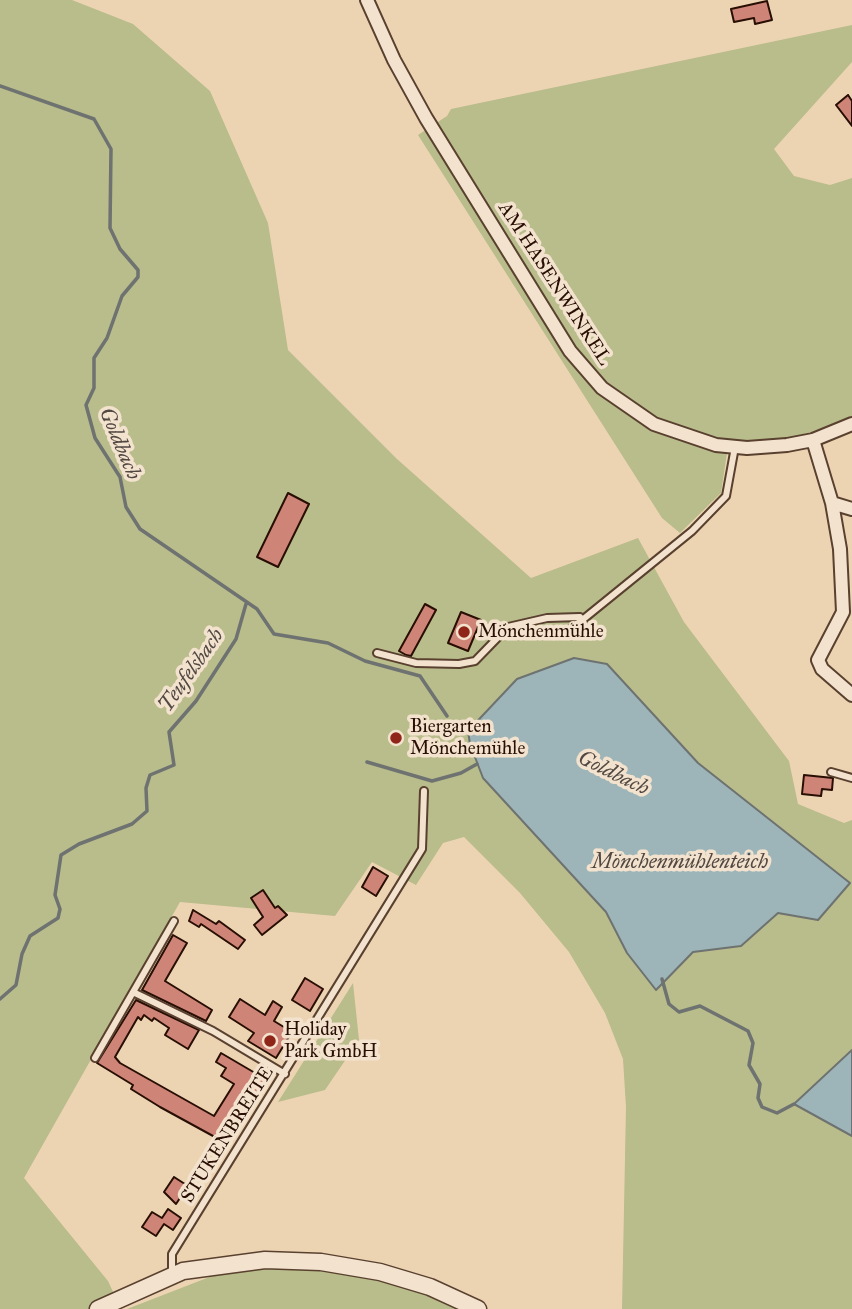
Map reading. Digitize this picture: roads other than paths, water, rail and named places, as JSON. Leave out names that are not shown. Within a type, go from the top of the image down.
[{"type":"street","name":"AM HASENWINKEL","points":[[367,0],[394,60],[426,118],[580,365],[615,399],[654,424],[700,441],[735,447],[766,447],[813,440],[852,424]]},
{"type":"street","points":[[813,440],[832,503],[848,612],[818,660],[822,669],[852,695]]},
{"type":"street","points":[[832,503],[852,509]]},
{"type":"street","points":[[98,1309],[172,1275],[236,1262],[321,1262],[407,1279],[478,1309]]},
{"type":"lane","points":[[565,635],[692,531],[726,496],[735,447]]},
{"type":"lane","points":[[377,653],[416,663],[459,664],[475,661],[508,627],[547,618],[580,617],[583,621]]},
{"type":"lane","points":[[831,772],[852,778]]},
{"type":"lane","name":"STUKENBREITE","points":[[172,1275],[172,1254],[422,849],[424,791]]},
{"type":"lane","points":[[95,1058],[135,993],[174,921]]},
{"type":"lane","points":[[135,993],[213,1031],[285,1074]]},
{"type":"water","name":"Mönchenmühlenteich","points":[[574,658],[607,664],[698,763],[850,883],[818,920],[778,913],[741,946],[693,952],[656,990],[627,953],[606,912],[483,778],[470,744],[468,731],[517,679]]},
{"type":"water","points":[[852,1050],[852,1136],[794,1104]]},
{"type":"waterway","name":"Goldbach","points":[[0,86],[94,119],[111,149],[110,228],[120,249],[138,270],[138,277],[122,296],[107,338],[94,358],[94,388],[86,405],[95,438],[120,477],[126,507],[140,529],[257,609],[274,634],[328,643],[365,661],[420,676],[447,716]]},
{"type":"waterway","name":"Teufelsbach","points":[[0,999],[16,985],[22,954],[30,936],[58,918],[60,909],[55,895],[61,855],[79,844],[132,824],[147,811],[146,788],[150,775],[174,765],[169,732],[196,701],[236,639],[246,604]]},
{"type":"waterway","name":"Goldbach","points":[[459,727],[472,732]]},
{"type":"waterway","points":[[367,762],[432,781],[461,773],[477,764]]},
{"type":"waterway","name":"Goldbach","points":[[662,979],[669,1004],[679,1012],[700,1006],[748,1031],[753,1043],[749,1065],[760,1084],[758,1098],[762,1107],[777,1113],[794,1104]]},
{"type":"place","name":"Mönchenmühle","points":[[464,632]]},
{"type":"place","name":"Biergarten Mönchemühle","points":[[396,738]]},
{"type":"place","name":"Holiday Park GmbH","points":[[270,1041]]}]
